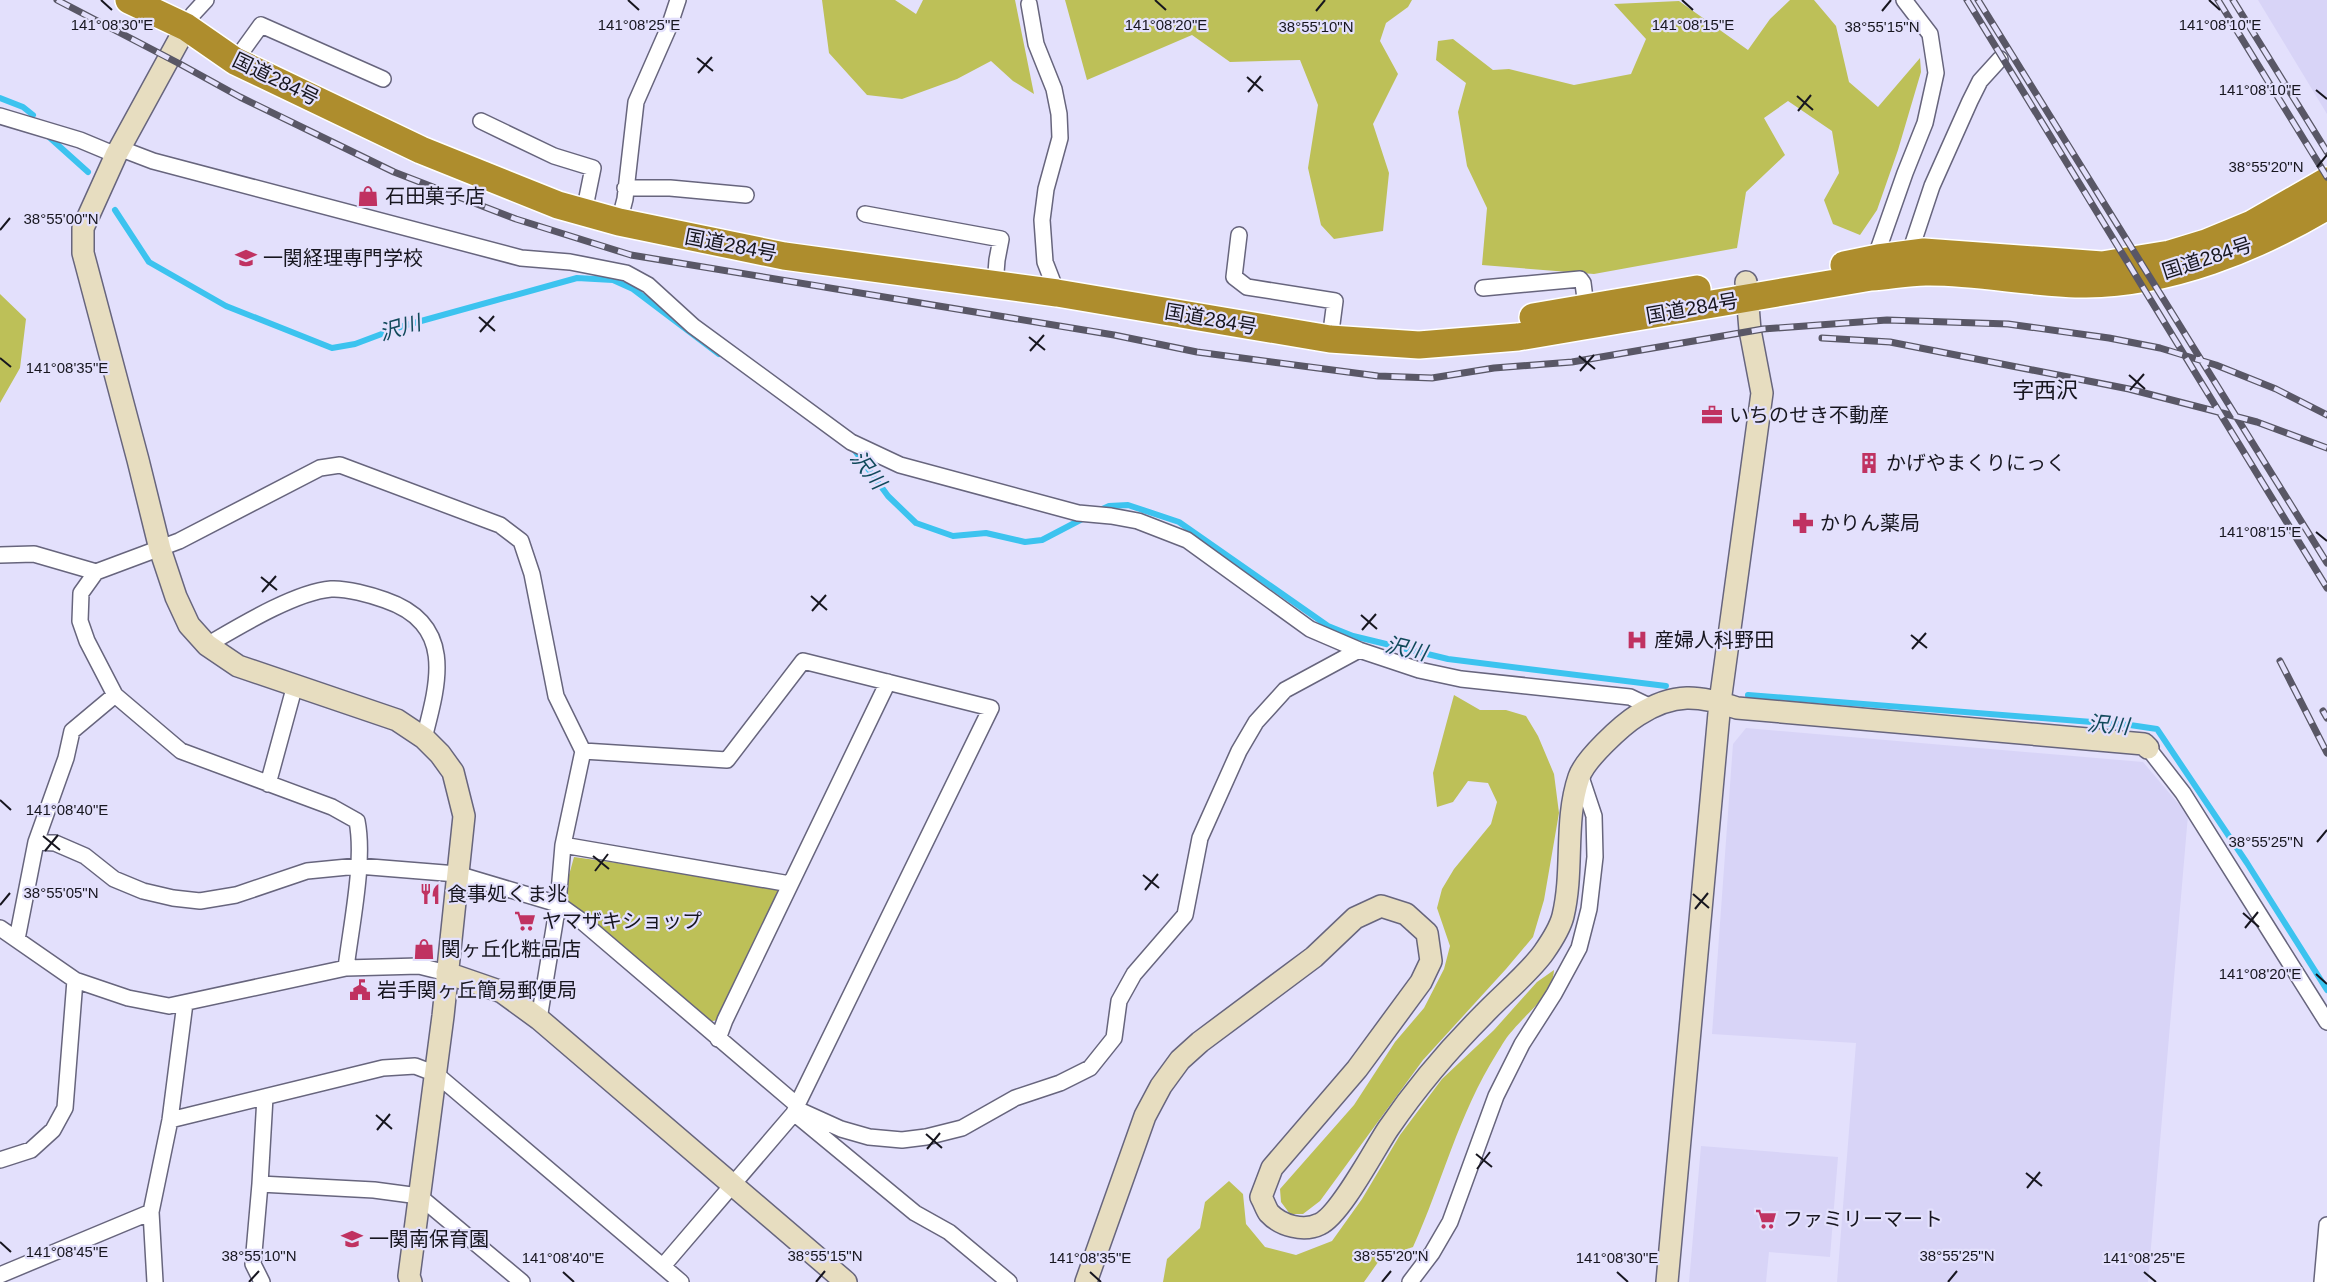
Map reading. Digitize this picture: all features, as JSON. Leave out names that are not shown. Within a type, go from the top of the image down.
[{"type":"highway","name":"国道284号","points":[[129,0],[195,14]]},
{"type":"highway","name":"国道284号","points":[[164,0],[195,14],[240,54],[550,188],[585,206],[622,206],[759,236],[1331,331],[1587,317],[1747,290],[1797,275],[1906,264],[1924,252],[2102,265],[2170,254],[2206,243],[2323,196]]},
{"type":"street","points":[[678,0],[669,27],[636,102],[622,206],[670,188],[746,195]]},
{"type":"street","points":[[1874,267],[1905,173],[1925,123],[1936,73],[1930,34],[1905,0]]},
{"type":"street","points":[[1029,4],[1036,44],[1054,89],[1059,114],[1060,138],[1046,189],[1042,220],[1043,250],[1054,285]]},
{"type":"street","points":[[195,14],[117,152],[83,228],[83,253],[160,549],[176,597],[189,625],[207,645],[238,666],[397,720],[424,738],[453,771],[464,816],[436,1074],[408,1276],[411,1282]]},
{"type":"street","points":[[240,54],[261,25],[383,79]]},
{"type":"street","points":[[1906,264],[1932,186],[1970,101],[1980,81],[2000,59]]},
{"type":"street","points":[[0,116],[153,162],[522,258],[570,262],[626,273],[648,285],[693,326],[851,442],[900,465],[1078,513],[1138,521],[1187,540],[1310,629],[1359,650],[1419,670],[1461,679],[1630,697],[1651,707]]},
{"type":"street","points":[[481,121],[554,156],[593,168],[585,206]]},
{"type":"street","points":[[866,214],[1000,239],[996,276]]},
{"type":"street","points":[[1239,235],[1234,277],[1247,287],[1335,301],[1331,331]]},
{"type":"street","points":[[1483,288],[1580,279],[1583,283],[1587,317]]},
{"type":"street","points":[[1667,1282],[1720,702],[1762,393],[1750,330],[1747,290]]},
{"type":"street","points":[[346,968],[358,866],[360,834],[357,821],[332,807],[181,751],[115,695],[87,641],[80,621],[81,593],[96,572],[160,549],[320,468],[340,465],[500,525],[521,541],[532,574],[556,696],[582,751],[563,845],[558,904],[538,1019]]},
{"type":"street","points":[[0,555],[34,554],[96,572]]},
{"type":"street","points":[[207,645],[252,619],[303,597],[332,589],[373,595],[403,606],[423,622],[434,645],[439,669],[424,738]]},
{"type":"street","points":[[796,1109],[841,1129],[869,1137],[902,1140],[927,1137],[962,1128],[1015,1098],[1060,1083],[1090,1068],[1114,1038],[1119,1001],[1134,974],[1185,915],[1200,838],[1239,751],[1256,722],[1285,690],[1359,650]]},
{"type":"street","points":[[582,751],[727,760],[803,661],[991,708],[796,1109],[663,1266]]},
{"type":"street","points":[[718,1039],[725,1020],[888,682]]},
{"type":"street","points":[[268,784],[295,685]]},
{"type":"street","points":[[16,939],[36,842],[66,758],[72,731],[115,695]]},
{"type":"street","points":[[1086,1282],[1145,1116],[1161,1086],[1180,1060],[1200,1042],[1314,957],[1355,918],[1381,906],[1406,914],[1427,933],[1431,961],[1421,982],[1357,1069],[1272,1168],[1261,1197],[1269,1213],[1286,1225],[1304,1228],[1321,1224],[1341,1203],[1389,1128],[1422,1083],[1482,1016],[1543,954],[1563,919],[1568,881],[1571,813],[1580,774],[1624,724],[1651,707],[1690,696],[1737,708],[2144,744],[2183,793],[2327,1022]]},
{"type":"street","points":[[1410,1282],[1432,1253],[1450,1222],[1496,1096],[1522,1044],[1554,994],[1579,948],[1589,909],[1595,857],[1594,816],[1580,774]]},
{"type":"street","points":[[36,842],[55,843],[85,856],[114,879],[143,891],[173,898],[200,901],[236,895],[307,871],[358,866],[457,874],[558,904],[579,919],[718,1039],[915,1213],[949,1232],[1009,1282]]},
{"type":"street","points":[[563,845],[790,884]]},
{"type":"street","points":[[0,928],[75,980],[128,998],[169,1006],[346,968],[419,966],[502,992],[538,1019],[846,1282]]},
{"type":"street","points":[[0,1160],[31,1149],[52,1130],[65,1108],[75,980]]},
{"type":"street","points":[[155,1282],[152,1212],[170,1120],[185,1003]]},
{"type":"street","points":[[170,1120],[383,1068],[415,1066],[436,1074],[681,1282]]},
{"type":"street","points":[[262,1282],[253,1264],[265,1097]]},
{"type":"street","points":[[260,1184],[374,1190],[419,1196],[522,1282]]},
{"type":"street","points":[[0,1275],[152,1212]]},
{"type":"street","points":[[2322,1282],[2327,1225]]},
{"type":"shaded area","points":[[822,0],[895,0],[916,14],[923,0],[1015,0],[1034,94],[1013,81],[991,61],[957,79],[902,99],[867,95],[829,53]]},
{"type":"shaded area","points":[[1065,0],[1412,0],[1408,7],[1386,23],[1380,41],[1398,74],[1373,124],[1389,173],[1383,231],[1334,239],[1321,225],[1308,168],[1318,105],[1300,60],[1230,62],[1192,35],[1087,80]]},
{"type":"shaded area","points":[[1790,0],[1814,0],[1836,26],[1849,82],[1878,107],[1920,58],[1921,72],[1898,150],[1877,210],[1860,235],[1833,224],[1824,200],[1839,173],[1832,131],[1788,101],[1764,118],[1785,155],[1746,192],[1737,248],[1594,274],[1482,265],[1487,208],[1467,166],[1458,112],[1466,83],[1436,60],[1438,41],[1453,39],[1493,70],[1509,69],[1574,85],[1631,74],[1646,39],[1614,4],[1679,1],[1748,50],[1770,19]]},
{"type":"shaded area","points":[[2258,0],[2327,0],[2327,114]]},
{"type":"shaded area","points":[[0,294],[26,319],[20,368],[0,403]]},
{"type":"shaded area","points":[[1454,695],[1480,710],[1506,710],[1526,716],[1538,736],[1554,774],[1559,813],[1544,900],[1533,937],[1423,1060],[1320,1201],[1303,1214],[1290,1214],[1281,1202],[1280,1189],[1354,1105],[1395,1042],[1424,1008],[1444,969],[1450,946],[1437,908],[1442,889],[1454,869],[1491,824],[1497,802],[1488,783],[1468,781],[1453,802],[1437,807],[1433,773]]},
{"type":"shaded area","points":[[1746,728],[2143,762],[2188,815],[2148,1282],[1837,1282],[1856,1043],[1712,1034],[1733,744]]},
{"type":"shaded area","points":[[574,857],[775,885],[783,893],[722,1019],[708,1022],[563,897]]},
{"type":"shaded area","points":[[1554,970],[1553,979],[1544,995],[1509,1035],[1483,1076],[1461,1124],[1413,1247],[1381,1258],[1364,1282],[1163,1282],[1167,1259],[1200,1228],[1205,1202],[1229,1181],[1243,1194],[1246,1224],[1265,1247],[1296,1255],[1332,1241],[1362,1199],[1400,1135],[1442,1079],[1494,1030],[1537,982]]},
{"type":"shaded area","points":[[1701,1146],[1838,1157],[1830,1257],[1769,1252],[1766,1282],[1689,1282]]},
{"type":"waterway","name":"沢川","points":[[0,98],[23,107],[33,115]]},
{"type":"waterway","name":"沢川","points":[[49,137],[88,172]]},
{"type":"waterway","name":"沢川","points":[[115,210],[149,262],[226,306],[332,348],[355,344],[403,326],[577,278],[613,280],[633,289],[719,354]]},
{"type":"waterway","name":"沢川","points":[[853,448],[888,496],[916,523],[953,536],[986,533],[1025,542],[1042,540],[1086,517]]},
{"type":"waterway","name":"沢川","points":[[1098,511],[1109,506],[1128,505],[1179,522],[1328,626],[1353,636],[1448,659],[1666,686]]},
{"type":"waterway","name":"沢川","points":[[1748,695],[2157,729],[2247,863],[2327,990]]},
{"type":"railway","points":[[57,0],[240,97],[394,172],[516,219],[631,255],[1114,335],[1197,352],[1378,376],[1432,378],[1494,368],[1572,362],[1763,329],[1887,320],[2008,324],[2109,338],[2160,348],[2216,365],[2276,389],[2327,415]]},
{"type":"railway","points":[[1967,0],[2327,588]]},
{"type":"railway","points":[[1978,0],[2327,563]]},
{"type":"railway","points":[[2218,0],[2327,177]]},
{"type":"railway","points":[[2233,0],[2327,152]]},
{"type":"railway","points":[[1822,338],[1890,342],[2129,389],[2257,422],[2327,448]]},
{"type":"railway","points":[[2280,661],[2327,753]]},
{"type":"railway","points":[[2323,711],[2327,718]]},
{"type":"place","name":"石田菓子店","points":[[368,196]]},
{"type":"place","name":"一関経理専門学校","points":[[246,258]]},
{"type":"place","name":"いちのせき不動産","points":[[1712,415]]},
{"type":"place","name":"かげやまくりにっく","points":[[1869,463]]},
{"type":"place","name":"かりん薬局","points":[[1803,523]]},
{"type":"place","name":"産婦人科野田","points":[[1637,640]]},
{"type":"place","name":"食事処くま兆","points":[[430,894]]},
{"type":"place","name":"ヤマザキショップ","points":[[525,921]]},
{"type":"place","name":"関ヶ丘化粧品店","points":[[424,949]]},
{"type":"place","name":"岩手関ヶ丘簡易郵便局","points":[[360,990]]},
{"type":"place","name":"ファミリーマート","points":[[1766,1219]]},
{"type":"place","name":"一関南保育園","points":[[352,1239]]},
{"type":"district","name":"字西沢","points":[[2045,390]]}]
